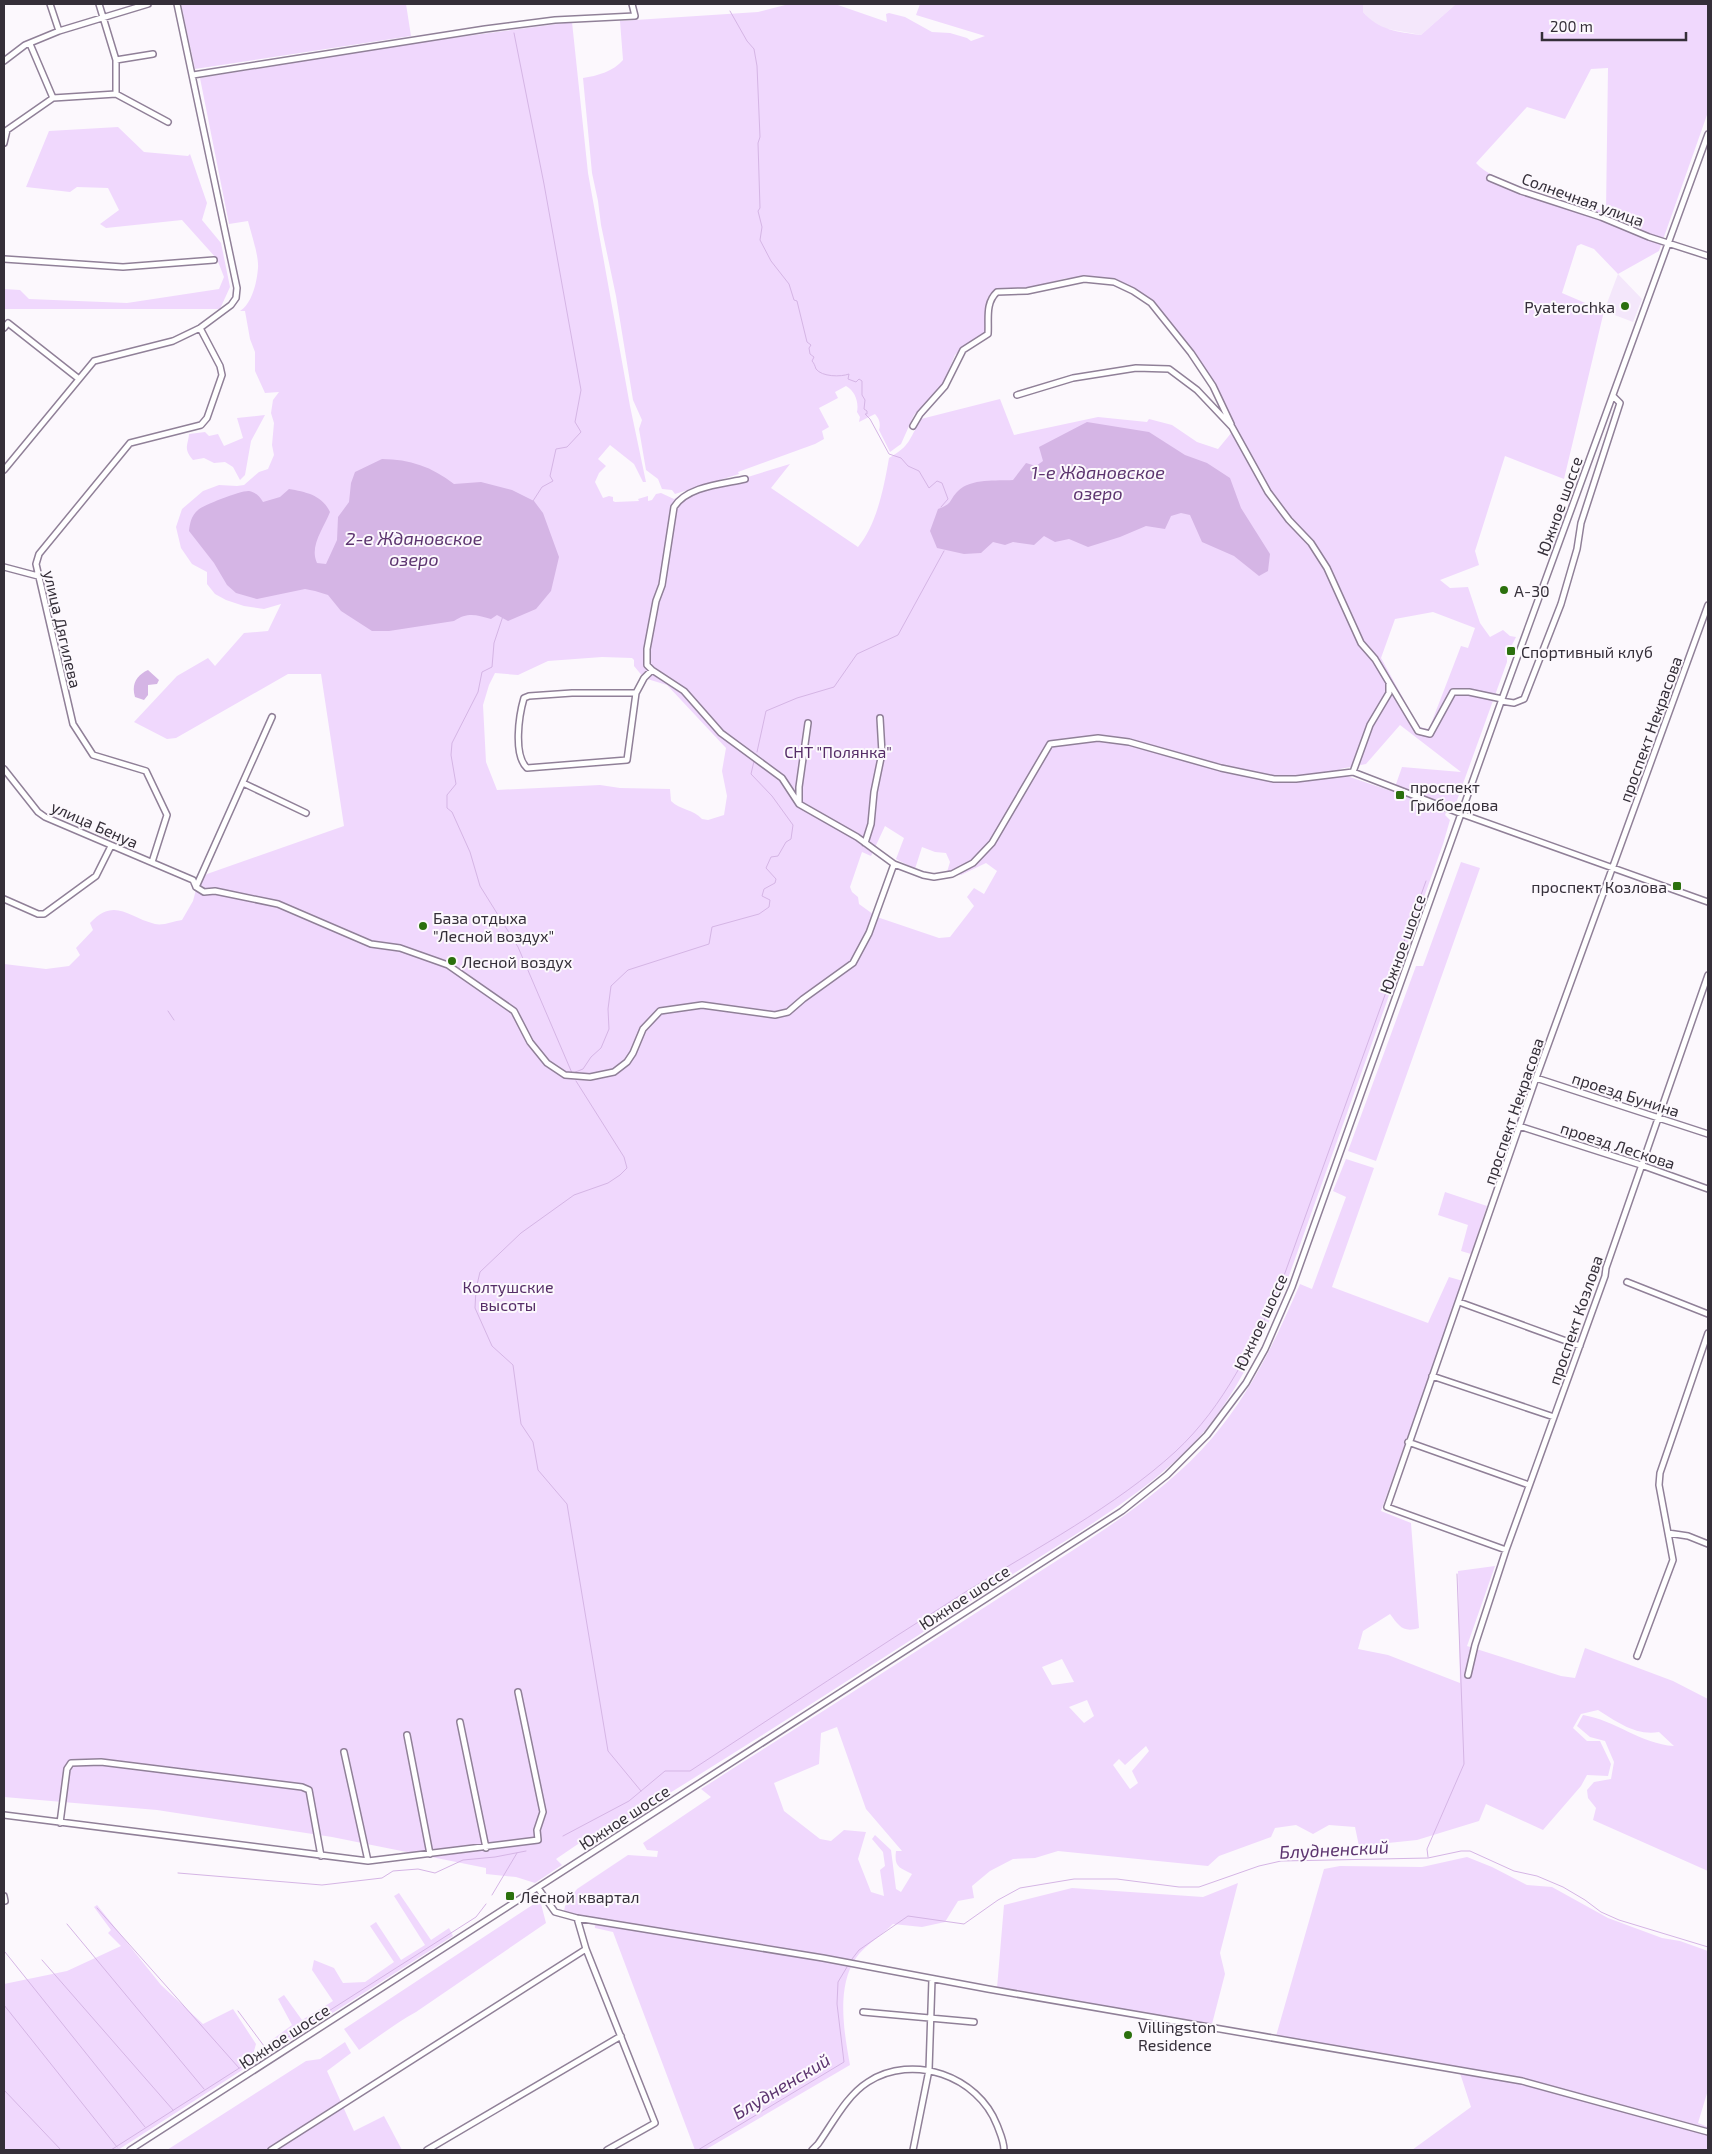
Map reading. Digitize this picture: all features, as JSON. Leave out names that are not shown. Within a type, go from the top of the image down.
[{"type":"street","points":[[50,4],[59,31]]},
{"type":"street","points":[[99,4],[116,60],[116,94]]},
{"type":"street","points":[[4,61],[25,45],[59,31],[148,4]]},
{"type":"street","points":[[4,470],[94,361],[174,340],[200,328],[231,305],[236,298],[237,288],[177,4]]},
{"type":"street","points":[[193,75],[486,29],[555,20],[634,16],[632,4]]},
{"type":"street","points":[[30,44],[54,98]]},
{"type":"street","points":[[116,60],[153,54]]},
{"type":"street","points":[[4,143],[7,130],[54,98],[116,94],[168,122]]},
{"type":"street","name":"Южное шоссе","points":[[130,2150],[1122,1511],[1166,1475],[1207,1435],[1246,1383],[1260,1357],[1292,1286],[1462,814],[1501,700],[1708,134]]},
{"type":"street","name":"Солнечная улица","points":[[1490,178],[1521,191],[1602,217],[1649,237],[1708,256]]},
{"type":"street","points":[[4,259],[123,267],[214,260]]},
{"type":"street","points":[[913,426],[920,414],[945,386],[963,350],[988,334],[990,302],[998,292],[1027,291],[1084,279],[1114,282],[1133,291],[1151,303],[1191,353],[1213,386],[1232,427],[1268,492],[1288,520],[1311,543],[1327,568],[1361,643],[1375,659],[1418,731],[1430,734],[1454,692],[1469,692],[1514,703],[1524,700],[1560,604],[1577,549],[1581,523],[1620,403],[1613,396]]},
{"type":"street","points":[[4,328],[8,323],[79,379]]},
{"type":"street","name":"улица Дягилева","points":[[152,862],[166,820],[165,810],[146,771],[94,755],[73,724],[36,564],[38,554],[130,443],[201,425],[208,418],[222,375],[220,366],[200,328]]},
{"type":"street","points":[[1017,395],[1073,378],[1106,371],[1136,368],[1169,369],[1207,398],[1232,427]]},
{"type":"street","points":[[745,479],[694,491],[681,498],[674,507],[662,585],[656,601],[647,665],[684,691],[721,733],[782,778],[800,804],[865,843],[894,864],[934,877],[952,874],[973,863],[992,843],[1050,744],[1098,738],[1129,742],[1221,768],[1274,778],[1296,779],[1353,772],[1462,814],[1708,902]]},
{"type":"street","points":[[4,567],[38,576]]},
{"type":"street","name":"проспект Некрасова","points":[[1506,1550],[1387,1507],[1536,1078],[1708,604]]},
{"type":"street","points":[[636,693],[572,693],[524,698],[518,736],[524,765],[527,768],[627,760],[636,693],[644,678],[652,670]]},
{"type":"street","points":[[1353,772],[1370,725],[1389,693],[1389,683]]},
{"type":"street","points":[[272,717],[196,887],[204,892],[215,891],[278,904],[371,944],[400,948],[448,965],[514,1011],[530,1042],[547,1063],[564,1075],[590,1077],[614,1072],[633,1053],[643,1029],[660,1011],[702,1005],[775,1016],[788,1012],[802,999],[853,963],[869,933],[894,864]]},
{"type":"street","points":[[865,843],[871,824],[874,792],[882,753],[880,718]]},
{"type":"street","points":[[800,804],[799,787],[808,724]]},
{"type":"street","name":"улица Бенуа","points":[[4,769],[38,812],[45,817],[193,880],[196,887]]},
{"type":"street","points":[[243,783],[306,813]]},
{"type":"street","points":[[4,899],[38,914],[44,914],[96,876],[111,846]]},
{"type":"street","name":"проспект Козлова","points":[[1468,1675],[1475,1645],[1506,1550],[1580,1346],[1708,975]]},
{"type":"street","name":"проезд Бунина","points":[[1536,1078],[1708,1134]]},
{"type":"street","name":"проезд Лескова","points":[[1519,1126],[1642,1165],[1708,1190]]},
{"type":"street","points":[[1627,1282],[1708,1314]]},
{"type":"street","points":[[1459,1302],[1580,1346]]},
{"type":"street","points":[[1637,1656],[1673,1560],[1659,1485],[1660,1474],[1708,1333]]},
{"type":"street","points":[[1432,1376],[1554,1417]]},
{"type":"street","points":[[1408,1442],[1529,1485]]},
{"type":"street","points":[[1668,1533],[1688,1536],[1708,1544]]},
{"type":"street","points":[[4,1815],[368,1861],[486,1848],[538,1840],[537,1830],[543,1812],[518,1692]]},
{"type":"street","points":[[460,1722],[486,1848]]},
{"type":"street","points":[[407,1735],[430,1854]]},
{"type":"street","points":[[344,1752],[368,1861]]},
{"type":"street","points":[[60,1823],[67,1769],[71,1763],[101,1762],[302,1786],[309,1790],[321,1856]]},
{"type":"street","points":[[538,1888],[555,1912],[577,1918],[823,1958],[932,1979],[1522,2081],[1708,2132]]},
{"type":"street","points":[[577,1918],[586,1949],[655,2123],[607,2150]]},
{"type":"street","points":[[270,2150],[586,1949]]},
{"type":"street","points":[[912,2150],[929,2070],[932,1979]]},
{"type":"street","points":[[863,2012],[974,2022]]},
{"type":"street","points":[[427,2150],[621,2036]]},
{"type":"street","points":[[812,2150],[854,2094],[869,2081],[893,2071],[929,2070],[951,2076],[972,2089],[993,2114],[1004,2143],[1004,2150]]},
{"type":"shaded area","points":[[1363,4],[1456,4],[1421,35],[1382,28],[1371,22],[1363,12]]},
{"type":"shaded area","points":[[1618,274],[1642,299],[1633,322],[1604,311]]},
{"type":"green space","points":[[181,4],[406,4],[411,36],[195,69]]},
{"type":"green space","name":"Колтушские высоты","points":[[789,4],[835,4],[887,22],[886,14],[889,13],[905,17],[932,32],[950,33],[971,41],[985,36],[916,15],[920,4],[1363,4],[1363,12],[1375,23],[1396,31],[1421,35],[1456,4],[1708,4],[1708,112],[1659,251],[1618,274],[1594,249],[1581,244],[1577,246],[1562,293],[1604,311],[1564,479],[1505,456],[1475,551],[1479,565],[1440,580],[1450,588],[1468,587],[1480,623],[1490,637],[1503,630],[1510,636],[1516,637],[1507,655],[1507,662],[1456,803],[1446,805],[1395,787],[1402,767],[1461,772],[1400,725],[1366,764],[1340,769],[1338,773],[1447,810],[1445,815],[1450,820],[1286,1284],[1251,1359],[1220,1412],[1186,1451],[1136,1493],[1080,1532],[689,1781],[586,1845],[578,1844],[556,1859],[562,1865],[535,1883],[516,1877],[486,1874],[486,1868],[332,1837],[157,1810],[4,1797],[4,964],[46,969],[69,966],[80,955],[76,948],[93,930],[90,923],[99,915],[114,910],[155,924],[182,920],[193,901],[198,882],[207,874],[344,826],[321,674],[288,674],[176,738],[167,739],[134,722],[177,676],[208,658],[215,666],[244,633],[268,631],[281,604],[264,609],[244,606],[215,594],[207,584],[207,572],[192,564],[181,548],[176,527],[182,509],[203,491],[219,485],[244,485],[259,472],[268,469],[274,455],[272,445],[274,423],[271,413],[273,400],[279,392],[265,393],[255,371],[255,352],[250,339],[245,311],[240,311],[251,298],[255,286],[258,263],[255,244],[248,221],[229,224],[200,78],[407,44],[572,22],[588,173],[630,406],[646,482],[643,482],[634,464],[610,445],[598,459],[606,466],[599,473],[595,482],[603,498],[613,497],[615,502],[639,501],[638,499],[648,496],[648,501],[652,500],[656,494],[661,493],[674,499],[684,493],[738,480],[790,464],[771,488],[858,547],[865,538],[875,516],[889,458],[905,446],[921,419],[1000,399],[1014,435],[1098,417],[1147,422],[1149,419],[1172,425],[1197,442],[1218,449],[1232,432],[1233,435],[1238,433],[1214,384],[1152,301],[1131,287],[1107,278],[1069,280],[1067,278],[991,294],[986,305],[987,325],[985,334],[955,355],[941,388],[914,415],[901,444],[890,452],[879,430],[878,417],[875,414],[859,422],[860,417],[857,412],[856,397],[846,386],[835,392],[838,398],[819,408],[829,427],[822,431],[824,439],[738,472],[739,474],[675,494],[672,490],[662,489],[658,479],[646,470],[639,429],[642,420],[633,400],[616,296],[592,173],[583,78],[605,72],[623,60],[620,21],[758,12]],"holes":[[[1608,68],[1606,211],[1517,187],[1486,171],[1476,163],[1527,107],[1565,119],[1591,69]],[[1433,612],[1475,628],[1468,648],[1461,646],[1429,729],[1419,727],[1381,658],[1395,619]],[[602,657],[632,658],[634,666],[644,678],[667,685],[726,748],[722,771],[727,796],[724,815],[708,820],[702,819],[695,813],[671,801],[670,789],[620,788],[600,785],[497,790],[486,762],[483,705],[489,685],[495,673],[518,675],[548,661]],[[885,826],[904,838],[896,859],[915,869],[922,847],[935,852],[946,853],[950,862],[947,872],[961,875],[986,863],[997,871],[984,894],[974,888],[967,897],[974,906],[950,937],[939,938],[877,917],[859,904],[858,897],[852,892],[850,887],[862,852],[871,856]]]},
{"type":"green space","points":[[118,127],[144,152],[188,156],[190,154],[207,203],[202,220],[221,243],[230,287],[220,309],[4,309],[4,289],[20,290],[29,299],[127,303],[219,289],[224,277],[217,259],[182,220],[106,228],[100,224],[119,210],[108,188],[77,187],[70,192],[26,187],[49,131]]},
{"type":"green space","points":[[265,415],[251,441],[245,475],[240,480],[233,467],[225,462],[214,463],[204,458],[193,460],[188,453],[189,434],[205,432],[209,436],[218,434],[224,446],[243,438],[237,418]]},
{"type":"green space","points":[[1461,862],[1480,868],[1376,1161],[1348,1151],[1416,966],[1423,966]]},
{"type":"green space","points":[[1346,1159],[1374,1168],[1332,1287],[1428,1323],[1449,1277],[1463,1281],[1381,1511],[1411,1523],[1419,1628],[1405,1629],[1390,1614],[1363,1631],[1358,1649],[1388,1655],[1460,1683],[1458,1571],[1495,1566],[1467,1646],[1561,1676],[1575,1678],[1585,1648],[1673,1681],[1708,1699],[1708,1871],[1593,1820],[1596,1808],[1588,1798],[1587,1790],[1594,1782],[1611,1779],[1614,1762],[1605,1741],[1590,1737],[1577,1726],[1583,1715],[1606,1722],[1650,1741],[1674,1746],[1659,1732],[1651,1733],[1635,1730],[1598,1710],[1581,1714],[1573,1728],[1587,1741],[1600,1741],[1611,1764],[1608,1776],[1587,1775],[1581,1786],[1543,1830],[1486,1804],[1479,1821],[1417,1840],[1359,1846],[1355,1827],[1329,1825],[1313,1834],[1296,1825],[1275,1828],[1271,1837],[1219,1856],[1208,1866],[1058,1851],[1035,1858],[1013,1859],[990,1871],[972,1886],[974,1898],[958,1901],[945,1922],[922,1927],[893,1924],[859,1954],[850,1970],[844,1996],[844,2024],[850,2065],[705,2150],[695,2150],[613,1932],[595,1928],[594,1918],[564,1912],[565,1906],[577,1889],[628,1855],[657,1857],[658,1851],[647,1850],[643,1843],[711,1797],[701,1789],[1120,1519],[1169,1481],[1192,1460],[1213,1437],[1240,1401],[1282,1325],[1300,1284],[1312,1289],[1346,1197],[1333,1191]],"holes":[[[1062,1659],[1074,1682],[1052,1685],[1042,1667]],[[1087,1700],[1094,1716],[1084,1723],[1069,1707]],[[837,1727],[866,1809],[902,1851],[896,1851],[898,1866],[912,1874],[901,1892],[896,1889],[891,1850],[875,1835],[872,1839],[883,1852],[885,1866],[880,1870],[884,1896],[871,1892],[858,1859],[866,1832],[844,1830],[831,1841],[820,1839],[784,1811],[774,1783],[819,1764],[821,1733]],[[1146,1746],[1149,1751],[1132,1771],[1138,1783],[1130,1789],[1113,1765],[1119,1759],[1125,1765]]]},
{"type":"green space","points":[[1445,1192],[1487,1206],[1471,1254],[1461,1251],[1468,1225],[1438,1215]]},
{"type":"green space","points":[[1467,1857],[1492,1867],[1527,1885],[1552,1887],[1608,1918],[1662,1938],[1680,1941],[1708,1951],[1708,2090],[1698,2123],[1708,2127],[1708,2150],[1412,2150],[1471,2107],[1458,2067],[1276,2036],[1324,1869],[1340,1866],[1422,1867]]},
{"type":"green space","points":[[1238,1883],[1220,1953],[1225,1974],[1212,2024],[997,1988],[1004,1905],[1072,1888],[1203,1897]]},
{"type":"green space","points":[[399,1893],[431,1940],[449,1928],[453,1936],[270,2053],[269,2042],[292,2025],[278,1999],[284,1995],[302,2020],[333,2001],[312,1970],[314,1960],[334,1968],[343,1983],[365,1982],[394,1962],[370,1926],[376,1922],[401,1960],[425,1945],[394,1896]]},
{"type":"green space","points":[[540,1900],[546,1923],[359,2050],[344,2029]]},
{"type":"green space","points":[[97,1905],[161,1985],[203,2024],[233,2009],[256,2044],[250,2065],[118,2150],[4,2150],[4,1984],[67,1971],[121,1946],[108,1933],[111,1930],[94,1907]]},
{"type":"green space","points":[[345,2042],[351,2053],[327,2071],[354,2131],[384,2116],[402,2150],[167,2150],[306,2061],[320,2059]]},
{"type":"water","name":"1-е Ждановское озеро","points":[[1087,422],[1149,432],[1185,455],[1207,463],[1230,478],[1241,508],[1270,554],[1268,571],[1259,576],[1234,556],[1202,542],[1190,515],[1181,513],[1171,516],[1165,529],[1146,526],[1088,547],[1069,539],[1055,542],[1044,536],[1034,545],[1013,542],[1005,545],[993,542],[981,553],[964,554],[937,548],[930,531],[938,509],[949,503],[958,491],[977,482],[1013,480],[1026,463],[1036,466],[1043,461],[1039,447]]},
{"type":"water","name":"2-е Ждановское озеро","points":[[382,459],[411,462],[420,465],[454,484],[481,482],[512,490],[534,501],[543,513],[559,557],[551,591],[536,609],[508,621],[497,615],[491,619],[468,615],[454,621],[389,631],[372,631],[341,611],[328,595],[315,591],[305,589],[257,599],[236,593],[227,585],[214,563],[189,531],[192,517],[198,510],[231,495],[249,491],[258,495],[263,502],[280,497],[289,489],[301,491],[318,498],[327,506],[330,512],[318,537],[315,550],[317,563],[326,564],[337,540],[338,517],[349,502],[351,483],[355,472]]},
{"type":"water","points":[[148,670],[159,680],[157,684],[148,685],[148,695],[144,700],[135,697],[134,684],[141,674]]},
{"type":"waterway","points":[[730,11],[747,41],[754,49],[757,66],[760,137],[758,143],[760,208],[758,211],[762,227],[760,240],[771,261],[789,284],[794,300],[797,301],[807,342],[811,345],[809,348],[810,354],[814,357],[812,361],[816,369],[823,374],[832,376],[849,374],[848,379],[856,382],[859,379],[862,381],[862,395],[865,400],[864,409],[867,411],[867,414],[865,414],[870,419],[889,454],[901,458],[908,466],[919,471],[929,488],[937,481],[942,483],[948,499],[941,507]]},
{"type":"waterway","points":[[514,33],[544,184],[581,390],[575,422],[581,432],[567,447],[556,449],[550,476],[553,481],[542,487],[533,501]]},
{"type":"waterway","points":[[757,752],[766,711],[797,698],[834,687],[857,654],[898,635],[944,551]]},
{"type":"waterway","points":[[503,616],[494,643],[492,667],[482,672],[478,692],[452,743],[451,755],[456,784],[447,795],[447,808],[452,812],[470,852],[480,886],[518,947],[572,1073]]},
{"type":"waterway","points":[[573,1073],[583,1069],[591,1057],[601,1048],[609,1029],[608,1009],[611,986],[628,970],[709,944],[712,927],[759,914],[769,907],[770,900],[762,896],[764,889],[775,883],[776,879],[766,868],[771,857],[778,856],[786,842],[791,839],[793,825],[772,796],[751,774],[754,761]]},
{"type":"waterway","points":[[563,1836],[629,1801],[665,1771],[690,1771],[932,1613],[1101,1509],[1152,1472],[1193,1434],[1209,1415],[1236,1373],[1260,1329],[1281,1284],[1426,881]]},
{"type":"waterway","points":[[168,1011],[174,1020]]},
{"type":"waterway","points":[[576,1081],[624,1157],[627,1168],[608,1183],[574,1195],[521,1233],[480,1272],[476,1289],[475,1308],[492,1346],[513,1365],[521,1424],[533,1442],[538,1470],[567,1504],[608,1751],[641,1791]]},
{"type":"waterway","points":[[1428,1857],[1427,1849],[1464,1764],[1457,1574]]},
{"type":"waterway","points":[[178,1873],[322,1885],[382,1878],[393,1871],[418,1869],[435,1873],[463,1860],[495,1857],[526,1851]]},
{"type":"waterway","name":"Блудненский","points":[[852,1959],[859,1950],[908,1916],[964,1924],[998,1900],[1020,1888],[1074,1879],[1117,1879],[1179,1887],[1199,1887],[1259,1866],[1281,1861],[1428,1858],[1461,1851],[1470,1851],[1514,1871],[1537,1876],[1563,1887],[1601,1912],[1619,1920],[1708,1947]]},
{"type":"waterway","points":[[492,1895],[517,1853]]},
{"type":"waterway","points":[[111,2150],[476,1917],[486,1904]]},
{"type":"waterway","points":[[97,1908],[239,2068]]},
{"type":"waterway","points":[[67,1924],[204,2089]]},
{"type":"waterway","points":[[5,1952],[145,2127]]},
{"type":"waterway","points":[[42,1960],[173,2110]]},
{"type":"waterway","name":"Блудненский","points":[[698,2150],[844,2062],[837,2004],[838,1982],[847,1967]]},
{"type":"waterway","points":[[4,2005],[117,2147]]},
{"type":"waterway","points":[[238,2011],[267,2050]]},
{"type":"waterway","points":[[4,2090],[61,2150]]},
{"type":"place","name":"Pyaterochka","points":[[1625,306]]},
{"type":"place","name":"А-30","points":[[1504,590]]},
{"type":"place","name":"Спортивный клуб","points":[[1511,651]]},
{"type":"place","name":"проспект Грибоедова","points":[[1400,795]]},
{"type":"place","name":"проспект Козлова","points":[[1677,886]]},
{"type":"place","name":"База отдыха \"Лесной воздух\"","points":[[423,926]]},
{"type":"place","name":"Лесной воздух","points":[[452,961]]},
{"type":"place","name":"Лесной квартал","points":[[510,1896]]},
{"type":"place","name":"Villingston Residence","points":[[1128,2035]]},
{"type":"park label","name":"СНТ \"Полянка\"","points":[[838,751]]}]
